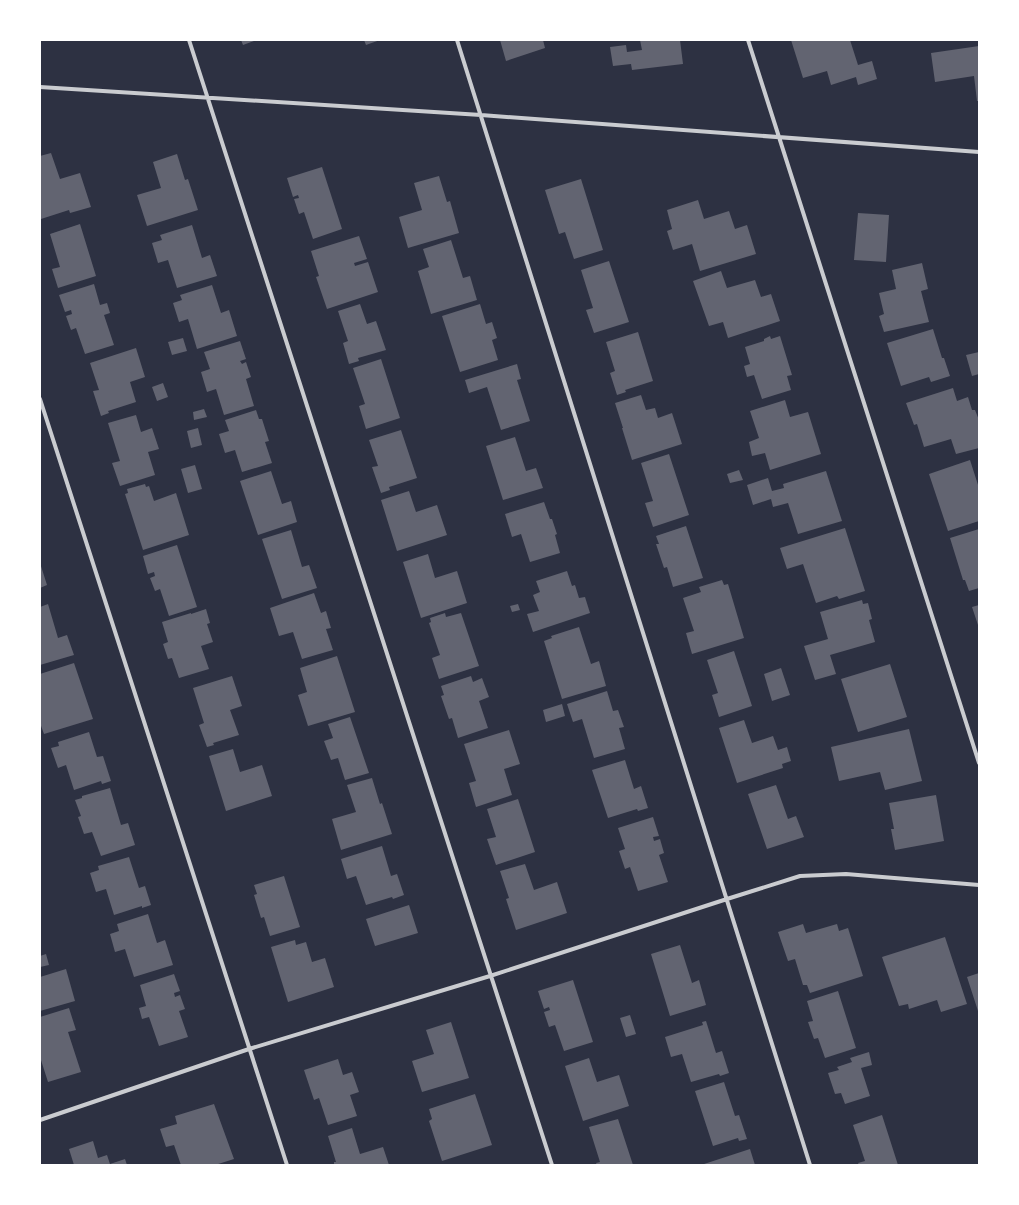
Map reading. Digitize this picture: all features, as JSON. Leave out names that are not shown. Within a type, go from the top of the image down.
[{"type":"street","points":[[189,40],[552,1165]]},
{"type":"street","points":[[456,40],[481,115],[810,1165]]},
{"type":"street","points":[[748,40],[979,763]]},
{"type":"street","points":[[40,87],[481,115],[979,152]]},
{"type":"street","points":[[40,399],[287,1165]]},
{"type":"street","points":[[40,1120],[249,1049],[490,976],[800,876],[846,874],[979,885]]},
{"type":"building","points":[[241,40],[257,40],[243,45]]},
{"type":"building","points":[[364,40],[380,40],[366,45]]},
{"type":"building","points":[[500,40],[543,40],[545,48],[506,61]]},
{"type":"building","points":[[640,40],[680,40],[683,64],[632,70],[631,64],[613,66],[610,47],[626,45],[627,52],[642,50]]},
{"type":"building","points":[[791,40],[850,40],[858,65],[872,61],[877,79],[858,85],[856,77],[831,85],[827,71],[803,78]]},
{"type":"building","points":[[979,46],[979,101],[977,101],[974,76],[935,82],[931,53]]},
{"type":"building","points":[[51,153],[60,179],[80,173],[91,207],[70,213],[69,210],[41,219],[40,156]]},
{"type":"building","points":[[177,154],[185,180],[188,179],[198,210],[147,226],[137,195],[161,188],[153,162]]},
{"type":"building","points":[[322,167],[342,229],[313,239],[304,212],[299,214],[294,199],[299,198],[298,195],[293,197],[287,178]]},
{"type":"building","points":[[439,176],[447,202],[450,201],[459,233],[408,248],[399,217],[422,210],[414,183]]},
{"type":"building","points":[[581,179],[603,250],[574,259],[565,232],[559,234],[545,190]]},
{"type":"building","points":[[698,200],[704,219],[729,211],[735,229],[747,225],[756,254],[700,271],[692,244],[673,250],[667,231],[672,229],[667,210]]},
{"type":"building","points":[[858,213],[889,215],[886,262],[854,260]]},
{"type":"building","points":[[80,224],[96,276],[58,288],[52,269],[60,267],[50,234]]},
{"type":"building","points":[[192,225],[202,258],[210,255],[217,276],[177,288],[168,260],[158,263],[152,243],[162,240],[160,235]]},
{"type":"building","points":[[359,236],[367,259],[354,263],[355,266],[368,262],[378,292],[327,309],[316,277],[319,276],[311,251]]},
{"type":"building","points":[[451,240],[463,278],[470,276],[477,300],[431,314],[418,271],[429,267],[423,249]]},
{"type":"building","points":[[609,261],[629,322],[594,333],[586,310],[593,308],[581,270]]},
{"type":"building","points":[[922,263],[928,289],[921,291],[929,322],[884,332],[879,316],[884,314],[879,293],[896,289],[892,270]]},
{"type":"building","points":[[721,271],[727,288],[755,280],[761,297],[771,294],[780,321],[728,338],[723,322],[709,326],[693,281]]},
{"type":"building","points":[[94,284],[100,305],[107,303],[110,313],[104,315],[114,345],[85,354],[76,328],[71,330],[66,316],[72,314],[71,310],[65,312],[59,295]]},
{"type":"building","points":[[212,285],[221,313],[229,310],[237,336],[197,349],[188,319],[179,322],[173,303],[182,300],[180,295]]},
{"type":"building","points":[[360,304],[367,324],[376,321],[386,350],[358,358],[359,361],[349,364],[343,343],[348,341],[338,311]]},
{"type":"building","points":[[480,304],[486,324],[492,322],[497,338],[492,340],[498,360],[460,372],[442,316]]},
{"type":"building","points":[[933,329],[942,358],[944,358],[950,376],[931,382],[929,377],[901,386],[887,343]]},
{"type":"building","points":[[638,332],[653,381],[625,390],[626,392],[617,395],[610,373],[615,371],[606,342]]},
{"type":"building","points":[[770,336],[771,339],[780,336],[792,375],[787,376],[791,390],[762,399],[754,375],[747,377],[744,366],[750,364],[745,347],[764,341],[764,339]]},
{"type":"building","points":[[183,338],[187,351],[172,355],[168,342]]},
{"type":"building","points":[[240,341],[246,359],[240,361],[242,364],[246,362],[251,377],[246,379],[254,406],[224,415],[216,389],[207,392],[201,372],[210,369],[204,352]]},
{"type":"building","points":[[136,348],[145,377],[130,382],[136,402],[108,411],[109,413],[101,416],[93,391],[99,390],[90,363]]},
{"type":"building","points":[[979,352],[979,374],[972,376],[966,355]]},
{"type":"building","points":[[381,359],[400,418],[366,429],[359,406],[365,404],[353,368]]},
{"type":"building","points":[[517,364],[521,379],[517,380],[530,421],[501,430],[487,387],[469,393],[465,380]]},
{"type":"building","points":[[163,383],[168,397],[157,401],[152,387]]},
{"type":"building","points":[[953,388],[957,401],[968,397],[972,410],[975,410],[979,420],[979,448],[956,454],[951,439],[924,447],[917,424],[914,425],[906,403]]},
{"type":"building","points":[[641,395],[646,410],[655,408],[658,418],[672,413],[682,444],[632,460],[615,403]]},
{"type":"building","points":[[785,400],[790,417],[808,412],[821,454],[770,470],[765,453],[752,456],[749,442],[759,438],[750,411]]},
{"type":"building","points":[[204,409],[207,417],[194,420],[193,412]]},
{"type":"building","points":[[256,410],[259,419],[262,419],[269,441],[265,442],[272,463],[242,472],[235,450],[225,453],[219,434],[229,431],[225,420]]},
{"type":"building","points":[[136,415],[141,432],[152,428],[159,449],[148,452],[155,475],[120,486],[112,463],[120,461],[108,423]]},
{"type":"building","points":[[198,428],[202,445],[191,448],[187,431]]},
{"type":"building","points":[[401,430],[417,478],[389,487],[390,490],[381,493],[372,467],[378,466],[369,440]]},
{"type":"building","points":[[515,437],[526,471],[536,468],[543,488],[503,500],[486,446]]},
{"type":"building","points":[[669,454],[689,515],[653,527],[645,503],[653,501],[641,463]]},
{"type":"building","points":[[970,460],[979,488],[979,521],[948,531],[929,474]]},
{"type":"building","points":[[195,465],[202,489],[188,493],[181,469]]},
{"type":"building","points":[[739,470],[743,480],[730,483],[727,474]]},
{"type":"building","points":[[271,471],[282,504],[291,501],[297,522],[258,535],[240,481]]},
{"type":"building","points":[[826,471],[842,521],[798,534],[788,503],[773,507],[771,499],[753,505],[747,485],[768,478],[772,491],[784,488],[783,484]]},
{"type":"building","points":[[145,484],[146,487],[149,486],[154,501],[176,493],[189,535],[143,550],[125,494],[128,493],[127,489]]},
{"type":"building","points":[[409,491],[416,512],[437,505],[447,535],[397,551],[381,500]]},
{"type":"building","points":[[544,502],[557,534],[555,535],[560,553],[530,562],[521,534],[512,537],[505,514]]},
{"type":"building","points":[[686,526],[703,578],[673,587],[667,567],[664,568],[656,544],[659,544],[656,536]]},
{"type":"building","points":[[845,528],[865,591],[839,599],[837,596],[816,603],[803,564],[787,569],[780,548]]},
{"type":"building","points":[[979,529],[979,588],[969,591],[965,580],[963,580],[950,538]]},
{"type":"building","points":[[291,530],[302,567],[309,565],[317,588],[282,599],[262,539]]},
{"type":"building","points":[[177,545],[197,607],[169,616],[160,589],[155,591],[150,578],[155,576],[154,572],[148,574],[143,556]]},
{"type":"building","points":[[428,554],[435,578],[457,571],[467,603],[421,618],[403,562]]},
{"type":"building","points":[[40,563],[47,585],[40,588]]},
{"type":"building","points":[[567,571],[572,586],[575,585],[579,598],[585,597],[590,613],[533,632],[527,614],[539,611],[533,595],[540,592],[536,581]]},
{"type":"building","points":[[722,580],[724,585],[728,584],[744,638],[692,654],[686,633],[694,631],[683,598],[701,592],[699,587]]},
{"type":"building","points":[[314,593],[321,613],[326,611],[331,628],[326,629],[333,650],[302,659],[293,632],[279,636],[270,608]]},
{"type":"building","points":[[862,600],[863,604],[868,603],[872,619],[869,620],[875,642],[830,655],[836,674],[815,680],[804,646],[828,639],[820,612]]},
{"type":"building","points":[[48,604],[58,638],[67,635],[74,655],[40,665],[40,607]]},
{"type":"building","points":[[518,604],[520,610],[512,612],[510,606]]},
{"type":"building","points":[[979,605],[979,628],[972,607]]},
{"type":"building","points":[[206,609],[210,623],[207,624],[213,642],[201,646],[209,669],[179,678],[172,658],[168,659],[163,644],[168,642],[162,622]]},
{"type":"building","points":[[445,613],[446,617],[461,613],[479,666],[439,679],[432,658],[440,655],[429,623],[431,622],[430,618]]},
{"type":"building","points":[[579,627],[591,664],[599,661],[606,686],[562,699],[544,641],[552,638],[551,636]]},
{"type":"building","points":[[734,651],[752,706],[719,717],[712,695],[718,693],[707,660]]},
{"type":"building","points":[[337,656],[355,712],[308,726],[298,695],[307,692],[300,668]]},
{"type":"building","points":[[74,663],[93,719],[44,734],[40,723],[40,674]]},
{"type":"building","points":[[890,664],[907,717],[858,732],[841,679]]},
{"type":"building","points":[[781,668],[790,695],[772,701],[764,674]]},
{"type":"building","points":[[232,676],[242,706],[230,710],[239,735],[213,743],[214,745],[207,747],[199,725],[204,723],[193,688]]},
{"type":"building","points":[[471,676],[473,682],[482,678],[489,697],[479,701],[488,728],[458,738],[452,718],[449,719],[441,696],[444,695],[441,686]]},
{"type":"building","points":[[607,691],[613,711],[618,710],[624,727],[619,728],[625,749],[594,758],[582,719],[573,722],[567,704]]},
{"type":"building","points":[[562,704],[565,716],[546,722],[543,710]]},
{"type":"building","points":[[350,717],[369,773],[345,780],[338,758],[331,760],[324,741],[333,738],[328,724]]},
{"type":"building","points":[[744,720],[752,743],[773,736],[778,750],[787,747],[791,761],[782,764],[783,768],[737,783],[719,728]]},
{"type":"building","points":[[909,729],[922,781],[885,790],[880,772],[839,781],[831,747]]},
{"type":"building","points":[[509,730],[520,764],[504,769],[512,795],[476,807],[469,783],[476,781],[464,744]]},
{"type":"building","points":[[89,732],[97,757],[103,756],[111,781],[102,784],[101,781],[74,790],[66,765],[58,768],[51,748],[59,746],[58,742]]},
{"type":"building","points":[[233,749],[240,772],[262,765],[272,796],[226,811],[209,756]]},
{"type":"building","points":[[625,760],[634,789],[641,786],[648,808],[638,811],[637,809],[608,818],[592,770]]},
{"type":"building","points":[[372,778],[380,804],[382,803],[392,834],[341,850],[332,819],[356,812],[347,785]]},
{"type":"building","points":[[776,785],[788,819],[796,816],[804,837],[767,849],[748,794]]},
{"type":"building","points":[[110,788],[121,825],[128,823],[135,845],[101,856],[92,832],[84,834],[78,817],[81,816],[75,800],[82,798],[82,796]]},
{"type":"building","points":[[936,795],[944,841],[895,850],[891,829],[894,829],[889,803]]},
{"type":"building","points":[[518,799],[535,852],[496,865],[487,839],[496,837],[487,809]]},
{"type":"building","points":[[653,817],[659,836],[653,837],[654,841],[660,839],[664,853],[659,855],[668,882],[638,891],[630,867],[625,869],[619,851],[625,849],[618,828]]},
{"type":"building","points":[[382,846],[391,876],[397,874],[404,895],[366,905],[356,876],[347,879],[341,859]]},
{"type":"building","points":[[129,857],[139,888],[145,886],[151,905],[142,908],[142,906],[114,915],[106,889],[96,892],[90,873],[99,870],[98,866]]},
{"type":"building","points":[[525,864],[534,890],[557,882],[567,913],[516,930],[506,899],[509,898],[500,871]]},
{"type":"building","points":[[284,876],[300,927],[270,936],[264,917],[261,918],[254,895],[257,894],[254,885]]},
{"type":"building","points":[[409,905],[418,933],[375,946],[366,919]]},
{"type":"building","points":[[148,914],[157,943],[165,940],[173,965],[134,977],[125,949],[115,952],[110,934],[119,931],[117,924]]},
{"type":"building","points":[[803,924],[806,933],[837,924],[839,931],[848,928],[863,976],[810,993],[807,985],[803,985],[795,959],[788,961],[778,932]]},
{"type":"building","points":[[945,937],[967,1004],[941,1012],[937,1000],[909,1009],[908,1004],[899,1006],[882,957]]},
{"type":"building","points":[[295,940],[296,945],[306,942],[312,962],[325,958],[334,987],[288,1002],[271,947]]},
{"type":"building","points":[[680,945],[692,983],[699,980],[706,1005],[670,1016],[651,954]]},
{"type":"building","points":[[46,954],[49,965],[40,967],[40,956]]},
{"type":"building","points":[[66,969],[75,1001],[40,1011],[40,977]]},
{"type":"building","points":[[979,973],[979,1011],[978,1011],[967,977]]},
{"type":"building","points":[[174,974],[180,991],[174,993],[175,997],[180,995],[185,1009],[179,1011],[188,1037],[159,1046],[149,1017],[142,1019],[139,1008],[146,1006],[140,985]]},
{"type":"building","points":[[573,980],[593,1042],[564,1051],[555,1025],[549,1027],[544,1012],[550,1010],[549,1007],[544,1009],[538,991]]},
{"type":"building","points":[[838,991],[856,1048],[825,1058],[818,1038],[814,1039],[808,1022],[813,1021],[807,1001]]},
{"type":"building","points":[[69,1008],[76,1030],[68,1032],[81,1072],[48,1082],[40,1057],[40,1017]]},
{"type":"building","points":[[630,1015],[636,1034],[626,1037],[620,1018]]},
{"type":"building","points":[[706,1021],[716,1053],[722,1051],[729,1073],[720,1076],[719,1074],[691,1082],[682,1054],[671,1057],[665,1037],[703,1025],[702,1022]]},
{"type":"building","points":[[451,1022],[469,1078],[422,1092],[412,1061],[434,1054],[426,1030]]},
{"type":"building","points":[[869,1052],[872,1065],[861,1068],[870,1096],[845,1104],[841,1093],[835,1094],[828,1073],[839,1070],[837,1067],[852,1062],[850,1058]]},
{"type":"building","points":[[589,1058],[597,1082],[619,1075],[629,1106],[583,1121],[565,1066]]},
{"type":"building","points":[[338,1059],[343,1075],[352,1072],[359,1092],[350,1095],[357,1116],[328,1125],[319,1098],[314,1100],[304,1070]]},
{"type":"building","points":[[724,1082],[735,1116],[739,1115],[747,1139],[739,1141],[738,1138],[713,1146],[695,1091]]},
{"type":"building","points":[[475,1094],[492,1145],[442,1161],[429,1121],[432,1119],[429,1109]]},
{"type":"building","points":[[214,1104],[234,1159],[215,1165],[181,1165],[174,1145],[166,1147],[160,1129],[177,1124],[175,1116]]},
{"type":"building","points":[[882,1115],[898,1165],[859,1165],[858,1163],[865,1161],[853,1125]]},
{"type":"building","points":[[618,1119],[633,1165],[597,1165],[596,1163],[600,1162],[589,1127]]},
{"type":"building","points":[[352,1128],[360,1154],[383,1147],[389,1165],[334,1165],[334,1162],[336,1162],[328,1136]]},
{"type":"building","points":[[93,1141],[98,1158],[107,1155],[110,1164],[125,1159],[127,1165],[74,1165],[69,1149]]},
{"type":"building","points":[[750,1149],[755,1165],[701,1165]]}]
